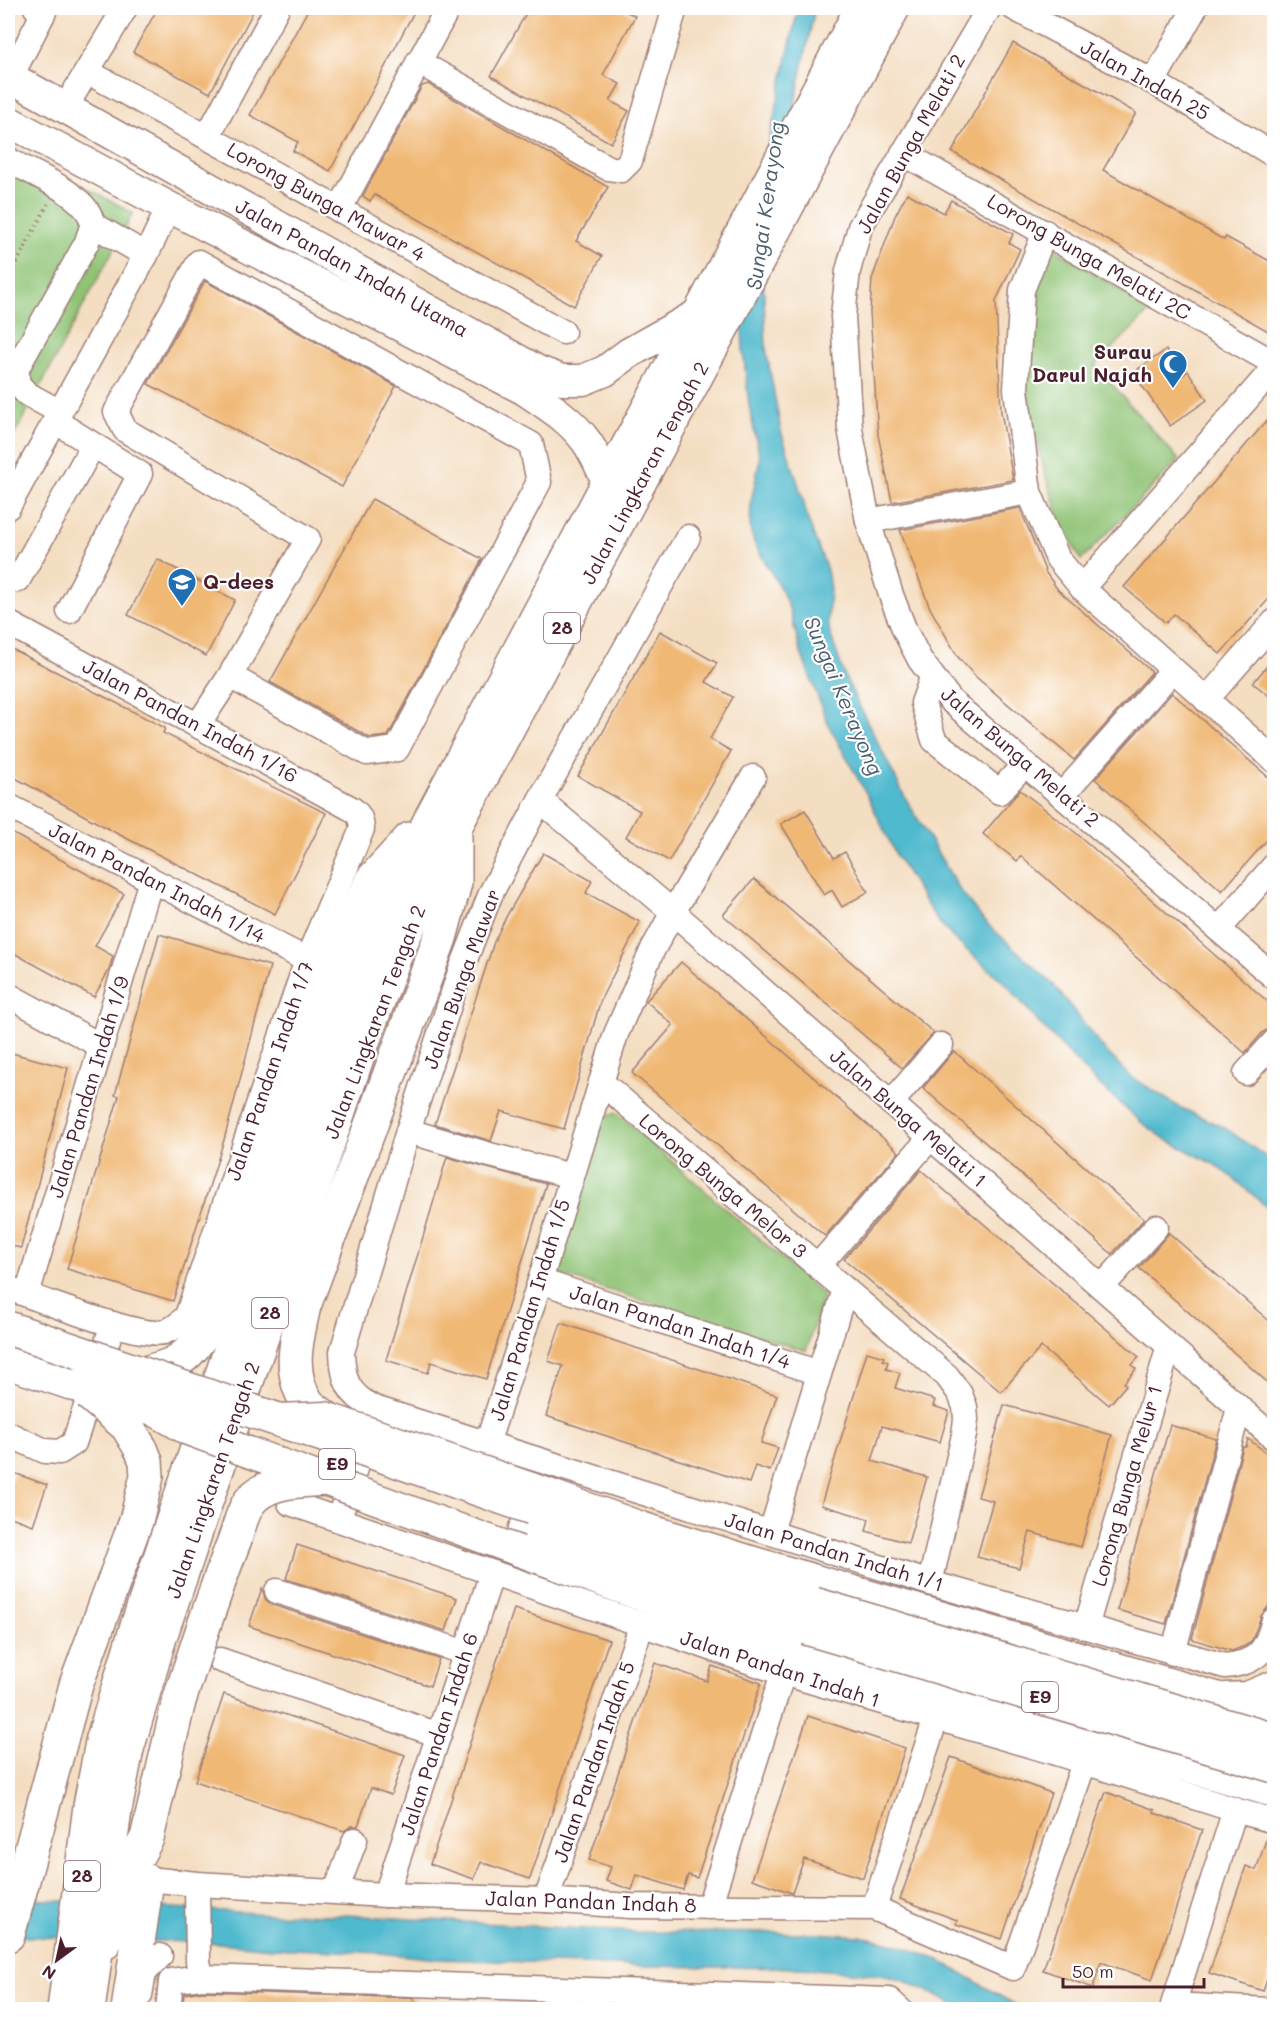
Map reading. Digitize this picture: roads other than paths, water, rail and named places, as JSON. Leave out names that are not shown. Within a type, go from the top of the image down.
[{"type":"highway","name":"Jalan Lingkaran Tengah 2","points":[[88,2010],[84,1957],[90,1806],[102,1742],[136,1629],[333,1046],[373,941],[669,429],[835,86],[862,8]]},
{"type":"highway","name":"Jalan Lingkaran Tengah 2","points":[[64,2010],[84,1957],[127,1749],[160,1637],[354,1066],[444,821],[608,483],[700,313],[835,86],[874,42],[893,8]]},
{"type":"highway","points":[[874,42],[903,8]]},
{"type":"highway","points":[[142,1374],[174,1363],[194,1346],[206,1330],[201,1311],[340,949],[372,880],[444,821],[455,883],[440,938],[304,1306],[294,1348],[297,1379],[308,1403],[325,1417]]},
{"type":"highway","name":"E9","points":[[8,1328],[277,1419],[529,1520]]},
{"type":"highway","name":"E9","points":[[8,1362],[147,1407],[192,1413],[529,1520],[1273,1777]]},
{"type":"highway","points":[[8,1935],[15,1868],[76,1685],[136,1521],[147,1476],[146,1461],[127,1426],[77,1386]]},
{"type":"highway","points":[[128,2010],[147,1868],[179,1701],[226,1562],[247,1506],[254,1498],[263,1491],[280,1484],[325,1479]]},
{"type":"highway","name":"E9","points":[[810,1616],[1275,1740]]},
{"type":"highway","points":[[51,2010],[84,1957],[130,1897],[147,1868]]},
{"type":"main road","name":"Jalan Pandan Indah Utama","points":[[8,79],[65,108],[538,371],[562,380],[582,380],[605,371],[629,352],[700,313]]},
{"type":"main road","points":[[9,122],[37,122],[65,108]]},
{"type":"main road","points":[[65,108],[63,119],[67,137],[85,163]]},
{"type":"main road","name":"Jalan Pandan Indah Utama","points":[[9,122],[525,390],[555,410],[573,426],[587,442],[608,483]]},
{"type":"main road","points":[[147,1407],[188,1430],[325,1479],[529,1520],[641,1527],[1275,1714]]},
{"type":"main road","points":[[277,1419],[325,1417],[529,1520],[691,1614],[1059,1742],[1198,1769],[1273,1777]]},
{"type":"main road","points":[[1217,1698],[1247,1696],[1275,1686]]},
{"type":"main road","points":[[1198,1769],[1216,1756],[1226,1732],[1223,1708],[1217,1698]]},
{"type":"street","points":[[8,79],[44,12],[36,8]]},
{"type":"street","points":[[65,108],[125,8]]},
{"type":"street","points":[[207,137],[277,8]]},
{"type":"street","points":[[339,210],[448,8]]},
{"type":"street","name":"Jalan Bunga Melati 2","points":[[989,8],[860,227],[848,271],[843,316],[849,429],[868,521],[905,631],[920,660],[951,701],[1275,977]]},
{"type":"street","name":"Jalan Indah 25","points":[[1014,8],[1153,82],[1275,155]]},
{"type":"street","points":[[1153,82],[1195,8]]},
{"type":"street","points":[[418,62],[614,170],[621,170],[630,161],[672,9]]},
{"type":"street","name":"Lorong Bunga Mawar 4","points":[[88,72],[563,332]]},
{"type":"street","name":"Lorong Bunga Melati 2C","points":[[903,153],[1045,232],[1275,366]]},
{"type":"street","points":[[8,160],[76,198],[87,211],[92,224],[87,242],[12,365],[17,383],[27,394],[93,445],[140,474],[69,611]]},
{"type":"street","points":[[8,507],[146,255],[169,207]]},
{"type":"street","points":[[92,224],[146,255]]},
{"type":"street","points":[[1045,232],[1022,290],[1016,389],[1029,492],[1058,559],[1082,588],[1275,760]]},
{"type":"street","points":[[198,725],[230,676],[308,539],[125,430],[116,412],[199,262],[531,444],[539,482],[398,749],[367,753],[230,676]]},
{"type":"street","points":[[1082,588],[1275,366]]},
{"type":"street","points":[[18,580],[93,445]]},
{"type":"street","points":[[868,521],[1029,492]]},
{"type":"street","name":"Jalan Bunga Mawar","points":[[374,1408],[358,1400],[347,1386],[342,1370],[342,1352],[408,1131],[459,975],[491,893],[540,800],[688,537]]},
{"type":"street","points":[[1206,700],[1275,622]]},
{"type":"street","name":"Jalan Pandan Indah 1/16","points":[[8,623],[352,809],[358,813],[362,829]]},
{"type":"street","points":[[1062,795],[1173,670]]},
{"type":"street","points":[[932,678],[923,703],[934,740],[999,792],[1025,764]]},
{"type":"street","name":"Jalan Pandan Indah 1/5","points":[[488,1444],[616,1035],[652,951],[753,777]]},
{"type":"street","name":"Jalan Bunga Melati 1","points":[[540,800],[673,912],[1275,1438]]},
{"type":"street","name":"Jalan Pandan Indah 1/14","points":[[8,806],[307,960]]},
{"type":"street","name":"Jalan Pandan Indah 1/7","points":[[201,1311],[307,960],[362,829]]},
{"type":"street","points":[[1219,929],[1275,866]]},
{"type":"street","name":"Jalan Pandan Indah 1/9","points":[[17,1291],[101,1046],[151,880]]},
{"type":"street","points":[[8,995],[101,1046]]},
{"type":"street","points":[[1246,1073],[1275,1042]]},
{"type":"street","points":[[891,1103],[941,1045]]},
{"type":"street","name":"Lorong Bunga Melor 3","points":[[602,1082],[947,1376],[960,1394],[965,1407],[964,1434],[930,1583]]},
{"type":"street","points":[[408,1131],[572,1176]]},
{"type":"street","points":[[818,1266],[930,1138]]},
{"type":"street","points":[[1101,1287],[1156,1227]]},
{"type":"street","name":"Jalan Pandan Indah 1/4","points":[[540,1281],[819,1373]]},
{"type":"street","points":[[771,1532],[845,1289]]},
{"type":"street","points":[[17,1291],[113,1324],[150,1333],[163,1333],[175,1328],[201,1311]]},
{"type":"street","points":[[8,1434],[45,1451],[60,1452],[74,1443],[113,1324]]},
{"type":"street","name":"Lorong Bunga Melur 1","points":[[1086,1627],[1169,1346]]},
{"type":"street","points":[[339,1520],[374,1408]]},
{"type":"street","name":"Jalan Pandan Indah 1/1","points":[[374,1408],[930,1583],[1225,1666],[1244,1665],[1261,1652],[1275,1620]]},
{"type":"street","points":[[1173,1653],[1239,1408]]},
{"type":"street","name":"Jalan Pandan Indah 1","points":[[290,1503],[783,1673],[936,1718],[1059,1742],[1084,1762],[1275,1821]]},
{"type":"street","name":"Jalan Pandan Indah 6","points":[[386,1895],[492,1573]]},
{"type":"street","points":[[277,1591],[466,1653]]},
{"type":"street","name":"Jalan Pandan Indah 5","points":[[546,1900],[642,1624]]},
{"type":"street","points":[[220,1660],[439,1735]]},
{"type":"street","points":[[709,1907],[783,1673]]},
{"type":"street","points":[[874,1908],[936,1718]]},
{"type":"street","name":"Jalan Pandan Indah 8","points":[[147,1868],[197,1892],[336,1891],[630,1906],[874,1908],[1013,1968],[1084,1762]]},
{"type":"street","points":[[1235,1810],[1173,2005],[1269,2010]]},
{"type":"street","points":[[336,1891],[355,1840]]},
{"type":"street","points":[[197,1892],[200,1969]]},
{"type":"street","points":[[138,2010],[144,1973],[160,1956]]},
{"type":"street","points":[[168,2010],[171,1981],[200,1969],[889,2000],[900,2010]]},
{"type":"water","name":"Sungai Kerayong","points":[[798,8],[815,8],[768,231],[763,267],[766,349],[781,431],[808,520],[827,570],[830,589],[828,621],[830,633],[845,677],[906,799],[959,889],[984,921],[1053,984],[1103,1048],[1130,1076],[1179,1107],[1225,1128],[1274,1165],[1274,1213],[1231,1176],[1212,1163],[1167,1140],[1142,1123],[1095,1081],[1039,1023],[1006,984],[953,938],[936,919],[897,857],[867,795],[828,724],[800,650],[790,611],[782,591],[755,545],[750,529],[751,502],[760,459],[749,405],[741,305],[761,177]]},
{"type":"water","points":[[30,1899],[270,1914],[345,1915],[633,1932],[816,1933],[860,1936],[896,1944],[939,1960],[1014,2004],[1029,2009],[964,2009],[935,1994],[887,1976],[800,1968],[639,1966],[438,1959],[219,1943],[8,1936]]},
{"type":"place","name":"Surau Darul Najah","points":[[1173,390]]},
{"type":"place","name":"Q-dees","points":[[182,608]]}]
